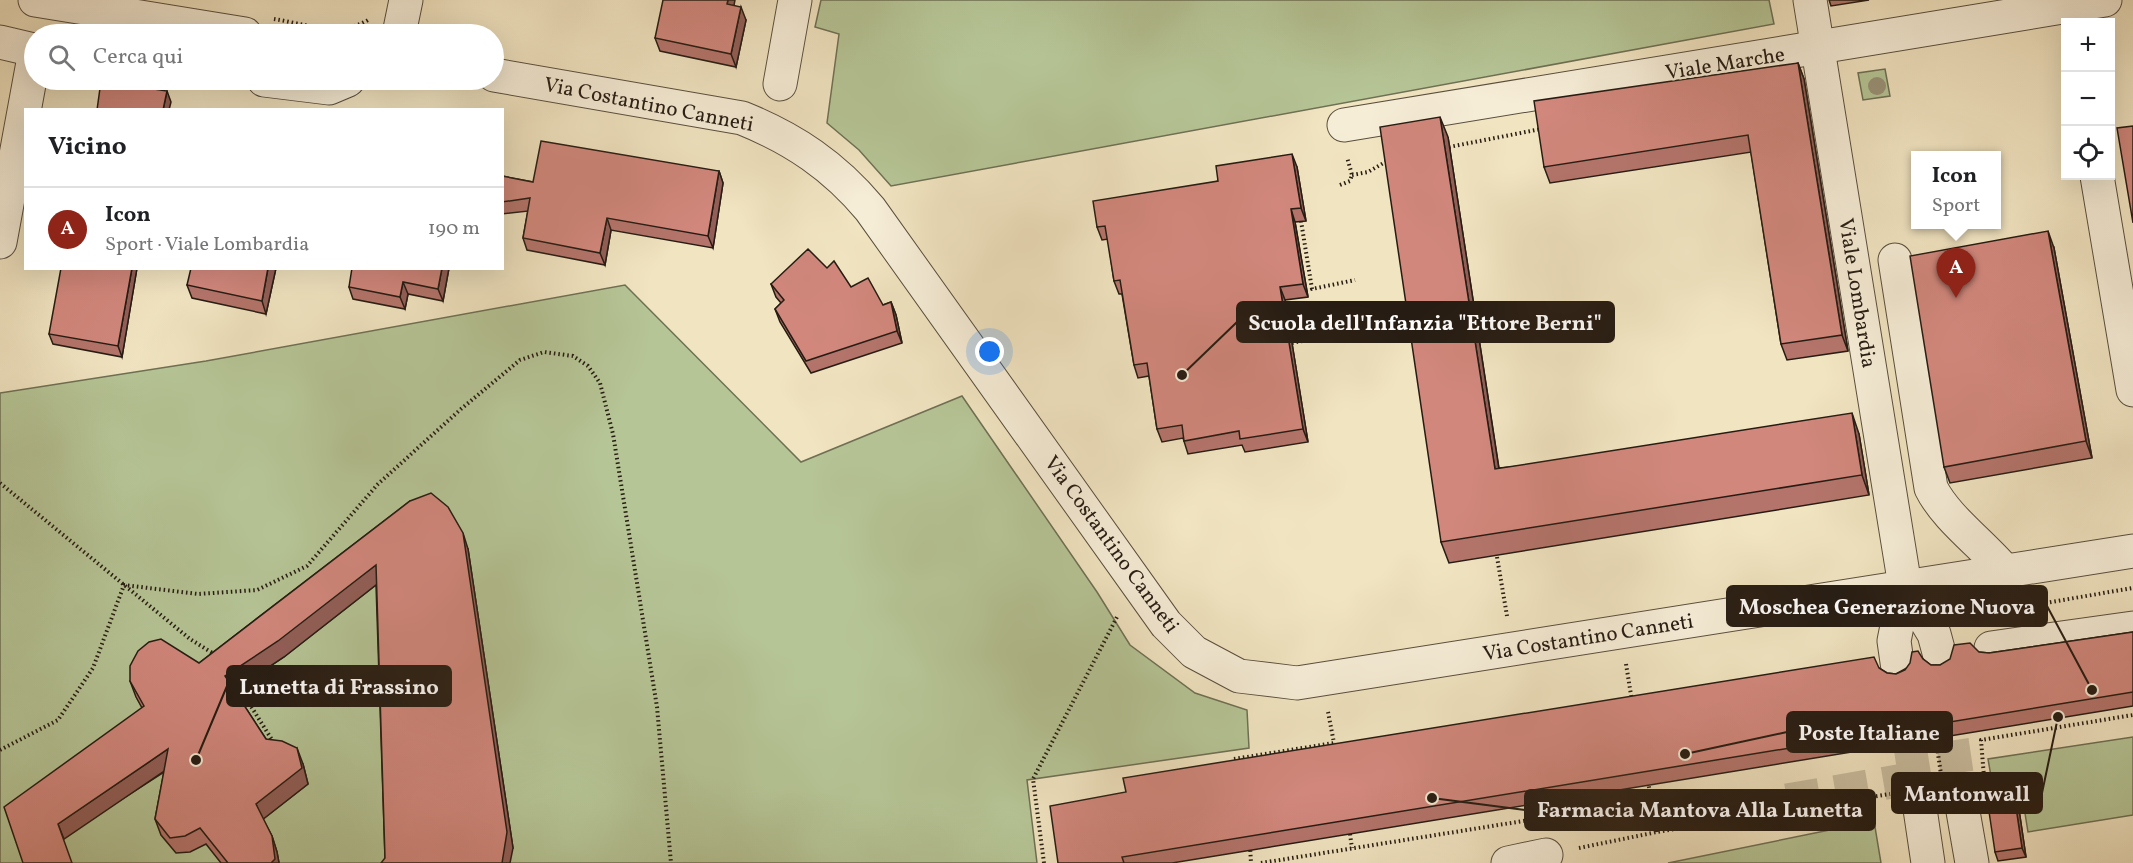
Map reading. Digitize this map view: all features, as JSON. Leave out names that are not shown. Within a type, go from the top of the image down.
[{"type":"street","points":[[35,0],[240,24]]},
{"type":"street","points":[[780,84],[795,0]]},
{"type":"street","name":"Viale Lombardia","points":[[1810,0],[1905,586],[1894,641],[1898,669]]},
{"type":"street","name":"Viale Marche","points":[[1344,124],[2105,0]]},
{"type":"street","points":[[0,42],[24,48]]},
{"type":"street","name":"Via Costantino Canneti","points":[[504,77],[742,118],[776,131],[831,168],[870,209],[1166,624],[1194,652],[1239,676],[1298,683],[2133,551]]},
{"type":"street","points":[[25,108],[28,90]]},
{"type":"street","points":[[0,242],[24,111]]},
{"type":"street","points":[[2098,180],[2133,390]]},
{"type":"street","points":[[1895,260],[1931,488],[1940,506],[1982,544],[2004,570]]},
{"type":"street","name":"Viale Lombardia","points":[[1905,586],[1934,634],[1941,660]]},
{"type":"street","points":[[1991,648],[2133,628]]},
{"type":"street","points":[[1959,789],[1972,863]]},
{"type":"street","points":[[1908,801],[1928,863]]},
{"type":"street","points":[[1508,863],[1546,855]]},
{"type":"path","points":[[362,24],[370,19],[384,1],[403,14]]},
{"type":"path","points":[[1449,147],[1541,129]]},
{"type":"path","points":[[1352,175],[1368,172],[1389,160]]},
{"type":"path","points":[[1301,221],[1312,289],[1355,280]]},
{"type":"path","points":[[1292,343],[1362,329]]},
{"type":"path","points":[[124,585],[198,594],[257,591],[307,566],[378,484],[460,409],[520,360],[544,352],[573,356],[588,366],[600,383],[613,434],[657,707],[671,863]]},
{"type":"path","points":[[0,483],[190,639],[220,658]]},
{"type":"path","points":[[1497,557],[1507,617]]},
{"type":"path","points":[[0,750],[58,720],[93,668],[124,585]]},
{"type":"path","points":[[1044,863],[1033,779],[1118,615]]},
{"type":"path","points":[[1496,618],[1516,615]]},
{"type":"path","points":[[1626,661],[1633,706]]},
{"type":"path","points":[[236,682],[276,747]]},
{"type":"path","points":[[1327,706],[1335,750]]},
{"type":"path","points":[[1934,729],[1959,789],[1984,779],[1981,740],[2133,715]]},
{"type":"path","points":[[1234,759],[1334,743]]},
{"type":"path","points":[[1648,779],[1657,831]]},
{"type":"path","points":[[1262,863],[1542,818],[1546,855],[1657,831],[1908,801]]},
{"type":"path","points":[[1350,834],[1352,848]]},
{"type":"path","points":[[1249,840],[1251,863]]},
{"type":"green space","points":[[821,0],[1769,0],[1774,24],[891,186],[859,150],[827,123],[839,34],[815,27]]},
{"type":"green space","points":[[1885,69],[1890,96],[1863,100],[1858,73]]},
{"type":"green space","points":[[625,285],[801,462],[962,396],[1097,592],[1130,645],[1195,693],[1247,710],[1249,748],[1027,780],[1037,863],[0,863],[0,393],[206,361]]},
{"type":"green space","points":[[2133,737],[2133,815],[2028,832],[2023,801],[1996,805],[1988,759]]},
{"type":"green space","points":[[1874,821],[1881,863],[1668,863]]},
{"type":"building","points":[[663,0],[728,0],[727,4],[741,7],[731,54],[655,38]]},
{"type":"building","points":[[1798,63],[1842,335],[1781,344],[1748,135],[1544,167],[1534,101]]},
{"type":"building","points":[[100,90],[167,91],[163,108],[97,108]]},
{"type":"building","points":[[1440,117],[1495,469],[1852,413],[1862,475],[1441,542],[1380,127]]},
{"type":"building","points":[[2133,126],[2133,223],[2117,128]]},
{"type":"building","points":[[541,141],[719,171],[708,236],[607,218],[600,253],[523,238],[530,198],[504,202],[504,176],[533,182]]},
{"type":"building","points":[[1292,154],[1301,208],[1291,209],[1303,284],[1280,287],[1303,429],[1240,439],[1239,431],[1184,441],[1182,425],[1157,429],[1147,363],[1134,365],[1120,280],[1114,281],[1105,226],[1097,227],[1093,201],[1218,181],[1216,166]]},
{"type":"building","points":[[2048,231],[2086,441],[1944,467],[1910,256]]},
{"type":"building","points":[[808,249],[827,268],[834,261],[851,287],[868,278],[883,305],[891,302],[897,331],[806,361],[775,309],[784,300],[771,284]]},
{"type":"building","points":[[61,270],[132,270],[118,346],[49,334]]},
{"type":"building","points":[[191,270],[268,270],[262,301],[187,285]]},
{"type":"building","points":[[352,270],[442,270],[438,289],[403,282],[400,297],[349,287]]},
{"type":"building","points":[[431,493],[448,507],[463,533],[507,832],[502,863],[381,863],[385,858],[376,565],[278,641],[225,676],[266,739],[282,741],[297,748],[302,768],[256,804],[272,836],[275,859],[271,863],[228,863],[200,828],[185,836],[170,838],[155,819],[168,749],[58,824],[72,863],[23,863],[4,807],[144,706],[130,681],[130,666],[138,651],[149,642],[161,639],[199,663],[410,501]]},
{"type":"building","points":[[2133,632],[2133,692],[1122,857],[1124,863],[1058,863],[1050,806],[1126,792],[1123,778],[1874,657],[1879,668],[1887,673],[1896,674],[1905,670],[1910,663],[1912,652],[1918,651],[1931,665],[1940,665],[1950,659],[1954,645],[1970,643],[1979,652],[1989,653]]},
{"type":"building","points":[[2014,794],[2022,848],[1995,852],[1987,798]]},
{"type":"tunnel","points":[[1945,692],[1961,800]]},
{"type":"tunnel","points":[[1902,697],[1920,809]]},
{"type":"tunnel","points":[[1787,800],[1915,778]]},
{"type":"place","name":"Icon","points":[[1956,298]]},
{"type":"place","name":"Scuola dell'Infanzia \"Ettore Berni\"","points":[[1182,375]]},
{"type":"place","name":"Moschea Generazione Nuova","points":[[2092,690]]},
{"type":"place","name":"Mantonwall","points":[[2058,717]]},
{"type":"place","name":"Poste Italiane","points":[[1685,754]]},
{"type":"place","name":"Lunetta di Frassino","points":[[196,760]]},
{"type":"place","name":"Farmacia Mantova Alla Lunetta","points":[[1432,798]]}]
